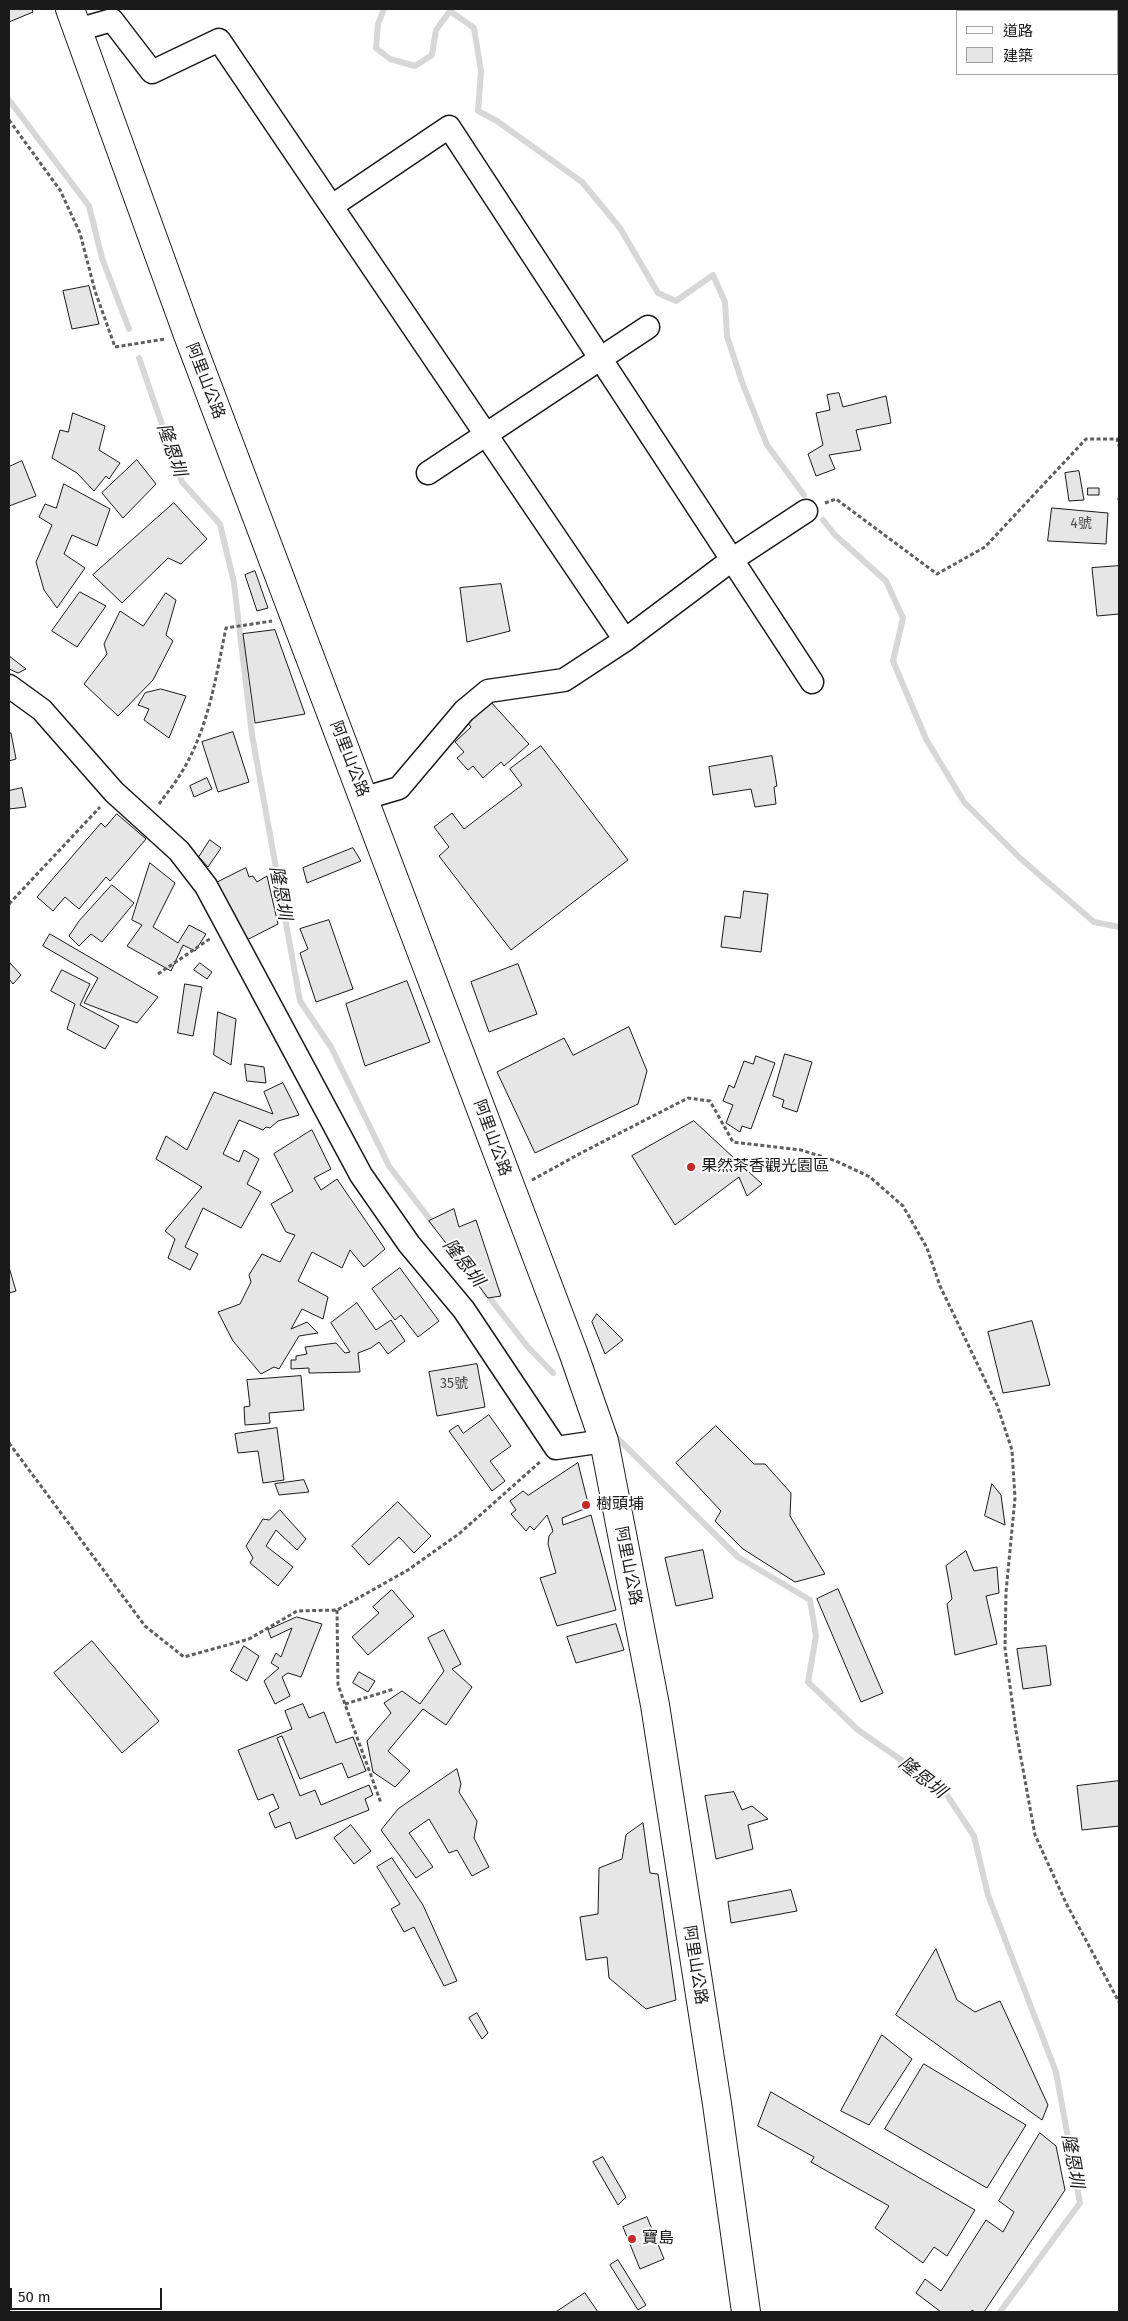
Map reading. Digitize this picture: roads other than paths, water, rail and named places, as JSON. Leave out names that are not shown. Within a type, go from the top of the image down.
[{"type":"main road","name":"阿里山公路","points":[[73,19],[188,335],[573,1352],[604,1441],[655,1705],[717,2104],[746,2312]]},
{"type":"street","points":[[73,19],[112,20],[152,72],[219,40],[625,640]]},
{"type":"street","points":[[332,206],[449,127],[812,682]]},
{"type":"street","points":[[428,472],[648,327]]},
{"type":"street","points":[[364,798],[398,788],[464,710],[488,692],[564,680],[625,640],[733,559],[806,511]]},
{"type":"street","points":[[9,686],[42,710],[114,792],[174,846],[193,867],[228,926],[326,1113],[361,1175],[409,1244],[464,1310],[556,1448],[604,1441]]},
{"type":"waterway","points":[[384,9],[378,24],[376,48],[390,59],[415,66],[432,55],[436,30],[450,11],[474,28],[481,71],[478,111],[497,121],[582,182],[620,228],[658,293],[676,301],[713,275],[725,302],[727,336],[742,382],[767,445],[804,495]]},
{"type":"waterway","name":"隆恩圳","points":[[9,100],[89,206],[102,258],[129,329]]},
{"type":"waterway","name":"隆恩圳","points":[[139,358],[182,482],[220,524],[234,583],[252,735],[300,1001],[331,1047],[389,1166],[435,1226]]},
{"type":"waterway","points":[[823,520],[835,535],[886,581],[903,618],[893,661],[926,739],[964,802],[1021,859],[1094,922],[1119,927]]},
{"type":"waterway","name":"隆恩圳","points":[[485,1292],[527,1346],[553,1373]]},
{"type":"waterway","name":"隆恩圳","points":[[611,1432],[738,1557],[810,1600],[816,1636],[808,1682],[858,1730],[943,1789],[974,1836],[988,1895],[1056,2072],[1080,2203],[1000,2312]]},
{"type":"place","name":"果然茶香觀光園區","points":[[691,1167]]},
{"type":"place","name":"樹頭埔","points":[[586,1505]]},
{"type":"place","name":"寶島","points":[[632,2239]]}]
